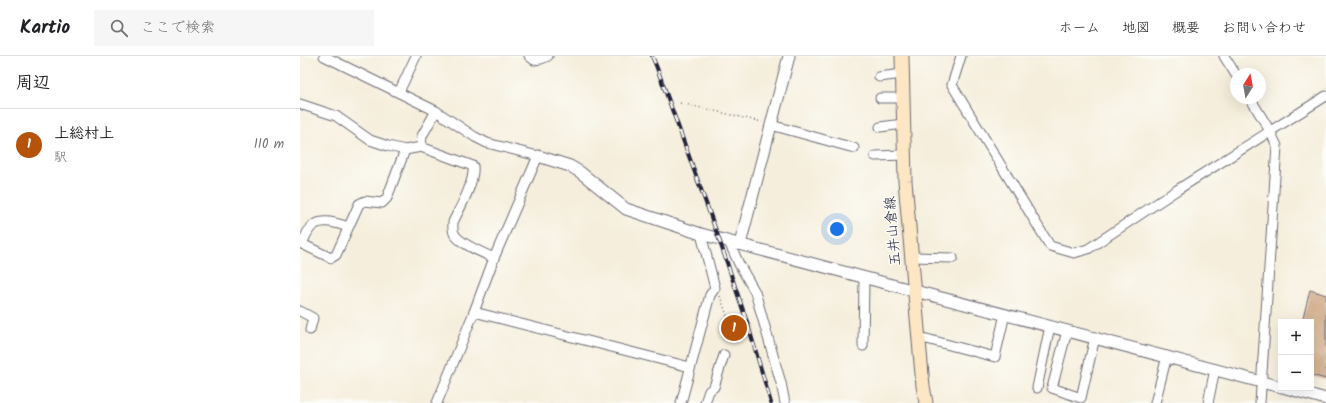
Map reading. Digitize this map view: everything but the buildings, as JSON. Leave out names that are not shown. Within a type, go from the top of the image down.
[{"type":"main road","name":"五井山倉線","points":[[902,56],[905,181],[923,386],[926,403]]},
{"type":"street","points":[[324,56],[436,111],[475,137],[487,143],[570,166],[580,172],[626,209],[637,214],[701,234],[864,278],[1095,337],[1278,386]]},
{"type":"street","points":[[399,92],[416,56]]},
{"type":"street","points":[[529,56],[534,60],[548,56]]},
{"type":"street","points":[[785,403],[781,383],[755,292],[739,264],[735,243],[771,124],[789,56]]},
{"type":"street","points":[[962,56],[952,85],[1050,246],[1074,253],[1088,249],[1177,190],[1326,96]]},
{"type":"street","points":[[1224,56],[1232,68]]},
{"type":"street","points":[[879,77],[902,74]]},
{"type":"street","points":[[880,98],[903,98]]},
{"type":"street","points":[[300,104],[336,116],[370,140],[405,150],[421,147],[473,166],[474,172],[453,222],[452,229],[455,235],[465,243],[494,258]]},
{"type":"street","points":[[1254,104],[1277,146],[1260,403]]},
{"type":"street","points":[[421,147],[422,136],[436,111]]},
{"type":"street","points":[[771,124],[854,148]]},
{"type":"street","points":[[880,127],[903,124]]},
{"type":"street","points":[[348,227],[329,222],[318,223],[310,228],[301,244],[332,258],[336,255],[359,204],[365,201],[382,203],[387,198],[405,150]]},
{"type":"street","points":[[875,156],[904,155]]},
{"type":"street","points":[[437,403],[494,258],[538,156]]},
{"type":"street","points":[[681,403],[710,295],[715,288],[701,234]]},
{"type":"street","points":[[912,257],[953,258]]},
{"type":"street","points":[[863,346],[864,278]]},
{"type":"street","points":[[300,311],[314,318],[310,330]]},
{"type":"street","points":[[474,312],[690,366]]},
{"type":"street","points":[[919,336],[995,356],[1005,314]]},
{"type":"street","points":[[1036,388],[1050,326]]},
{"type":"street","points":[[1067,331],[1052,388],[1081,398],[1095,337]]},
{"type":"street","points":[[705,403],[709,390],[714,387],[724,355]]},
{"type":"street","points":[[1155,403],[1167,356]]},
{"type":"street","points":[[1208,403],[1215,369]]},
{"type":"street","points":[[1297,391],[1326,399]]},
{"type":"path","points":[[680,103],[771,124]]},
{"type":"path","points":[[715,288],[721,298],[730,324]]},
{"type":"railway","points":[[652,56],[719,239],[748,325],[771,403]]},
{"type":"place","name":"上総村上","points":[[734,328]]}]
